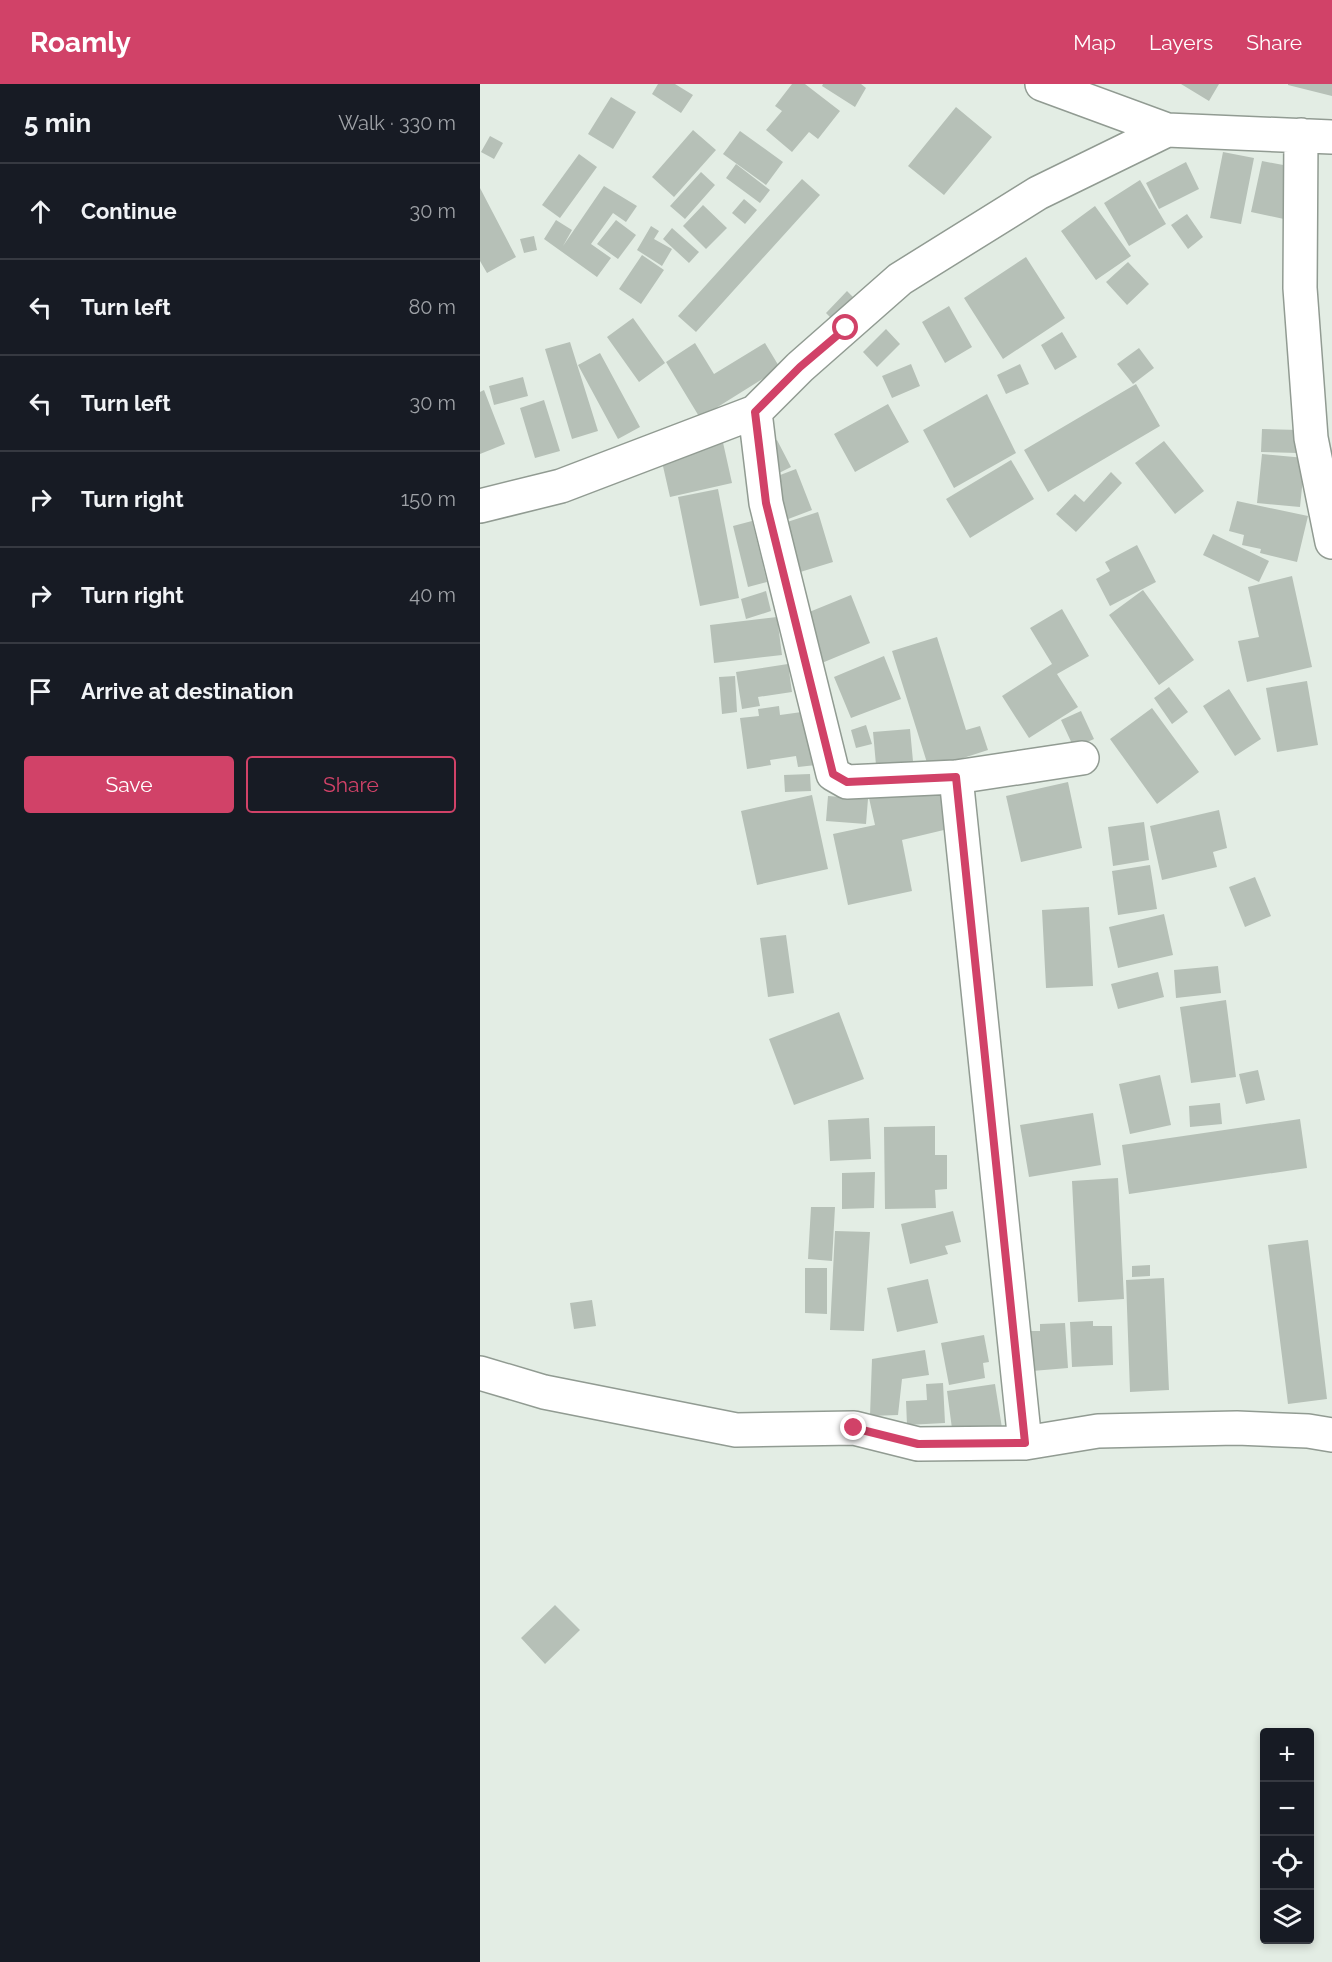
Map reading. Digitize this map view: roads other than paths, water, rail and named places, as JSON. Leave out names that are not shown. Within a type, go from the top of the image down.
[{"type":"street","points":[[1042,84],[1167,130],[1317,136],[1300,288],[1311,438],[1332,542]]},
{"type":"street","points":[[480,506],[561,486],[755,412],[800,367],[900,279],[1038,193],[1167,130]]},
{"type":"street","points":[[755,412],[766,503],[833,774],[847,782],[956,777],[1082,758]]},
{"type":"street","points":[[956,777],[1025,1443]]},
{"type":"street","points":[[480,1372],[544,1392],[736,1430],[854,1428],[918,1444],[1025,1443],[1098,1431],[1237,1428],[1308,1431],[1332,1435]]}]
